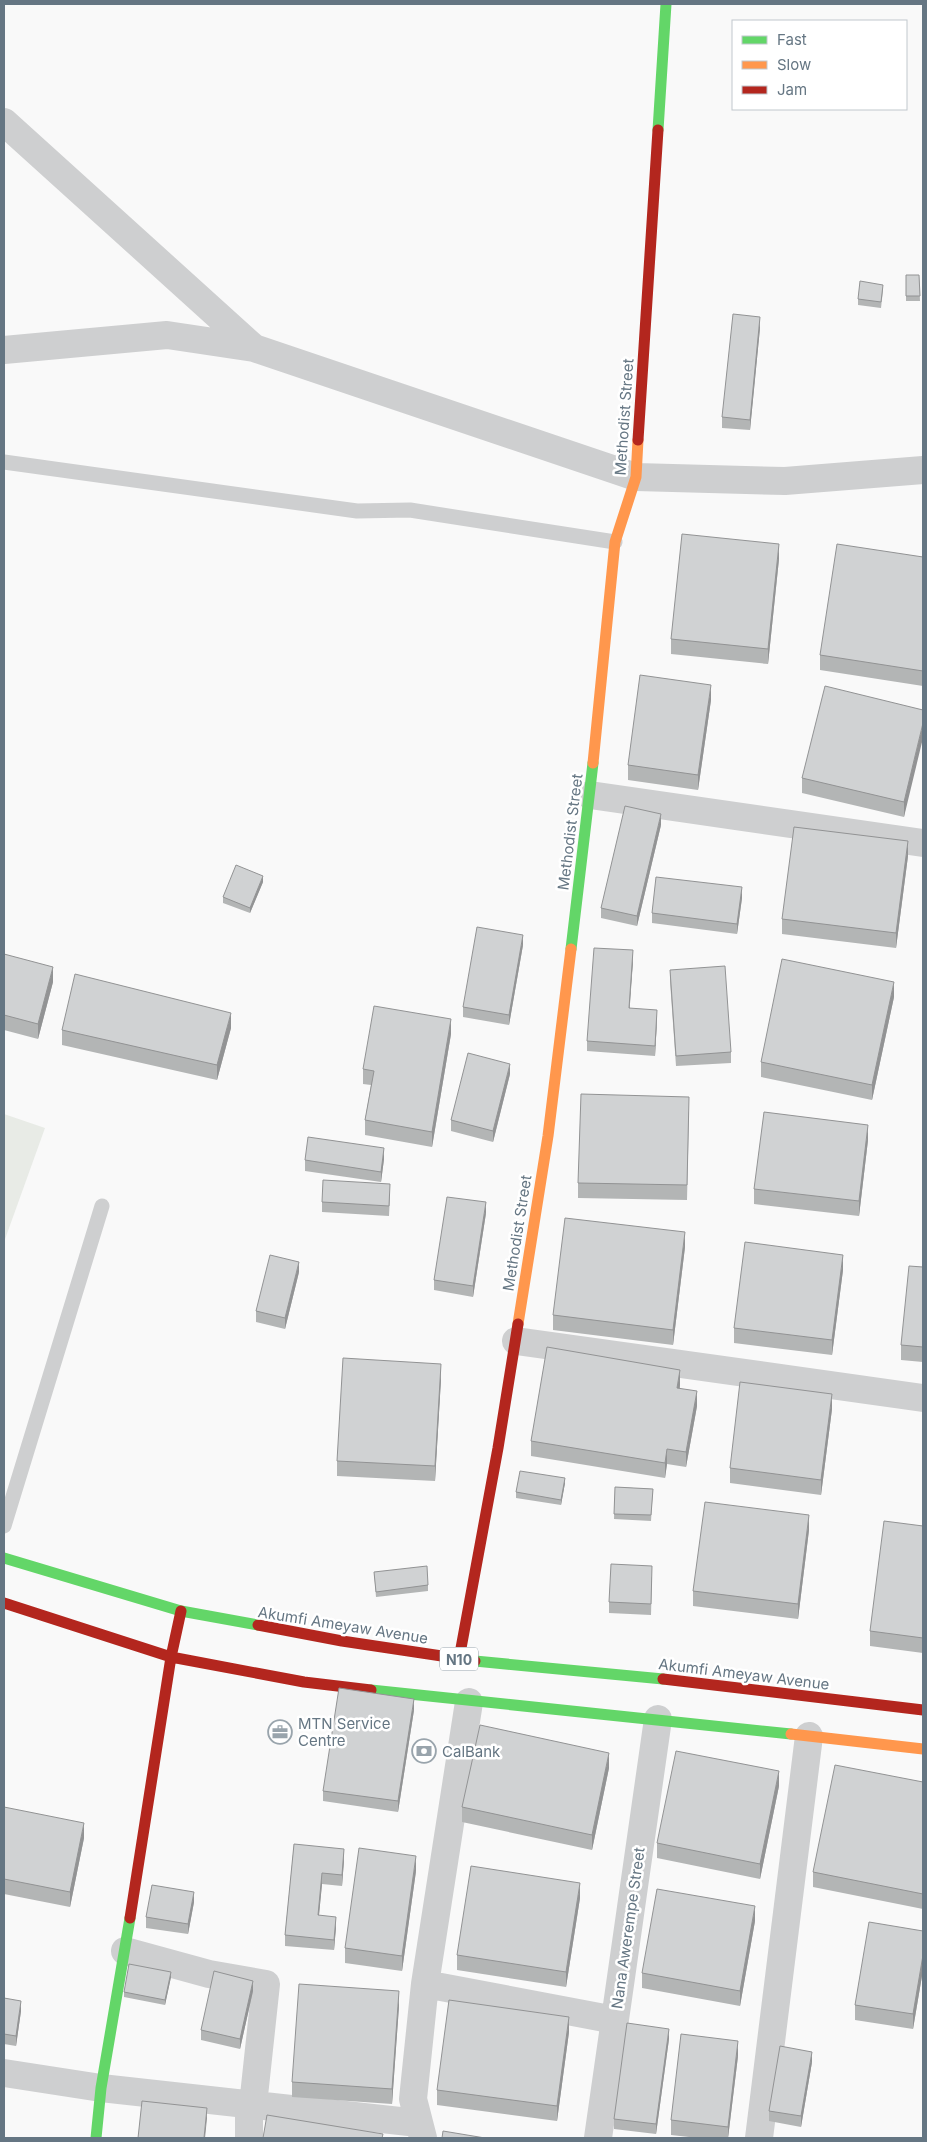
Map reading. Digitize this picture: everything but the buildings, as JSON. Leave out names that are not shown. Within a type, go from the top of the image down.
[{"type":"main road","name":"Methodist Street","points":[[459,1659],[516,1341],[548,1136],[590,795],[615,542],[636,477],[666,4]]},
{"type":"main road","name":"Akumfi Ameyaw Avenue","points":[[4,1558],[182,1611],[342,1641],[459,1659],[666,1680],[923,1710]]},
{"type":"main road","points":[[4,1603],[171,1657],[304,1682],[469,1702],[658,1719],[923,1749]]},
{"type":"main road","points":[[96,2138],[101,2088],[125,1951],[171,1657],[182,1611]]},
{"type":"street","points":[[4,122],[254,348]]},
{"type":"street","points":[[4,350],[167,334],[254,348],[636,477],[784,481],[923,470]]},
{"type":"street","points":[[590,795],[923,843]]},
{"type":"street","points":[[516,1341],[923,1398]]},
{"type":"street","points":[[4,2073],[101,2088],[253,2105],[420,2130],[413,2099],[425,1984],[469,1702]]},
{"type":"street","name":"Nana Awerempe Street","points":[[598,2138],[658,1719]]},
{"type":"street","points":[[759,2138],[810,1736]]},
{"type":"street","points":[[125,1951],[209,1974],[266,1984],[249,2138]]},
{"type":"street","points":[[425,1984],[615,2020]]},
{"type":"lane","points":[[4,462],[357,511],[410,510],[615,542]]},
{"type":"lane","points":[[4,1526],[102,1206]]},
{"type":"shaded area","points":[[4,1114],[45,1128],[4,1242]]},
{"type":"traffic: fast","points":[[658,130],[666,4]]},
{"type":"traffic: fast","points":[[571,949],[593,763]]},
{"type":"traffic: fast","points":[[4,1558],[181,1611],[258,1625]]},
{"type":"traffic: fast","points":[[475,1661],[663,1679]]},
{"type":"traffic: fast","points":[[371,1690],[791,1734]]},
{"type":"traffic: fast","points":[[96,2138],[101,2088],[130,1918]]},
{"type":"traffic: slow","points":[[593,763],[615,542],[636,477],[638,440]]},
{"type":"traffic: slow","points":[[518,1324],[548,1136],[571,949]]},
{"type":"traffic: slow","points":[[791,1734],[923,1749]]},
{"type":"traffic: jam","points":[[638,440],[658,130]]},
{"type":"traffic: jam","points":[[459,1659],[498,1448],[518,1324]]},
{"type":"traffic: jam","points":[[4,1603],[171,1657],[304,1682],[371,1690]]},
{"type":"traffic: jam","points":[[130,1918],[171,1657],[181,1611]]},
{"type":"traffic: jam","points":[[258,1625],[342,1641],[475,1661]]},
{"type":"traffic: jam","points":[[663,1679],[923,1710]]},
{"type":"place","name":"MTN Service Centre","points":[[280,1732]]},
{"type":"place","name":"CalBank","points":[[424,1751]]}]
